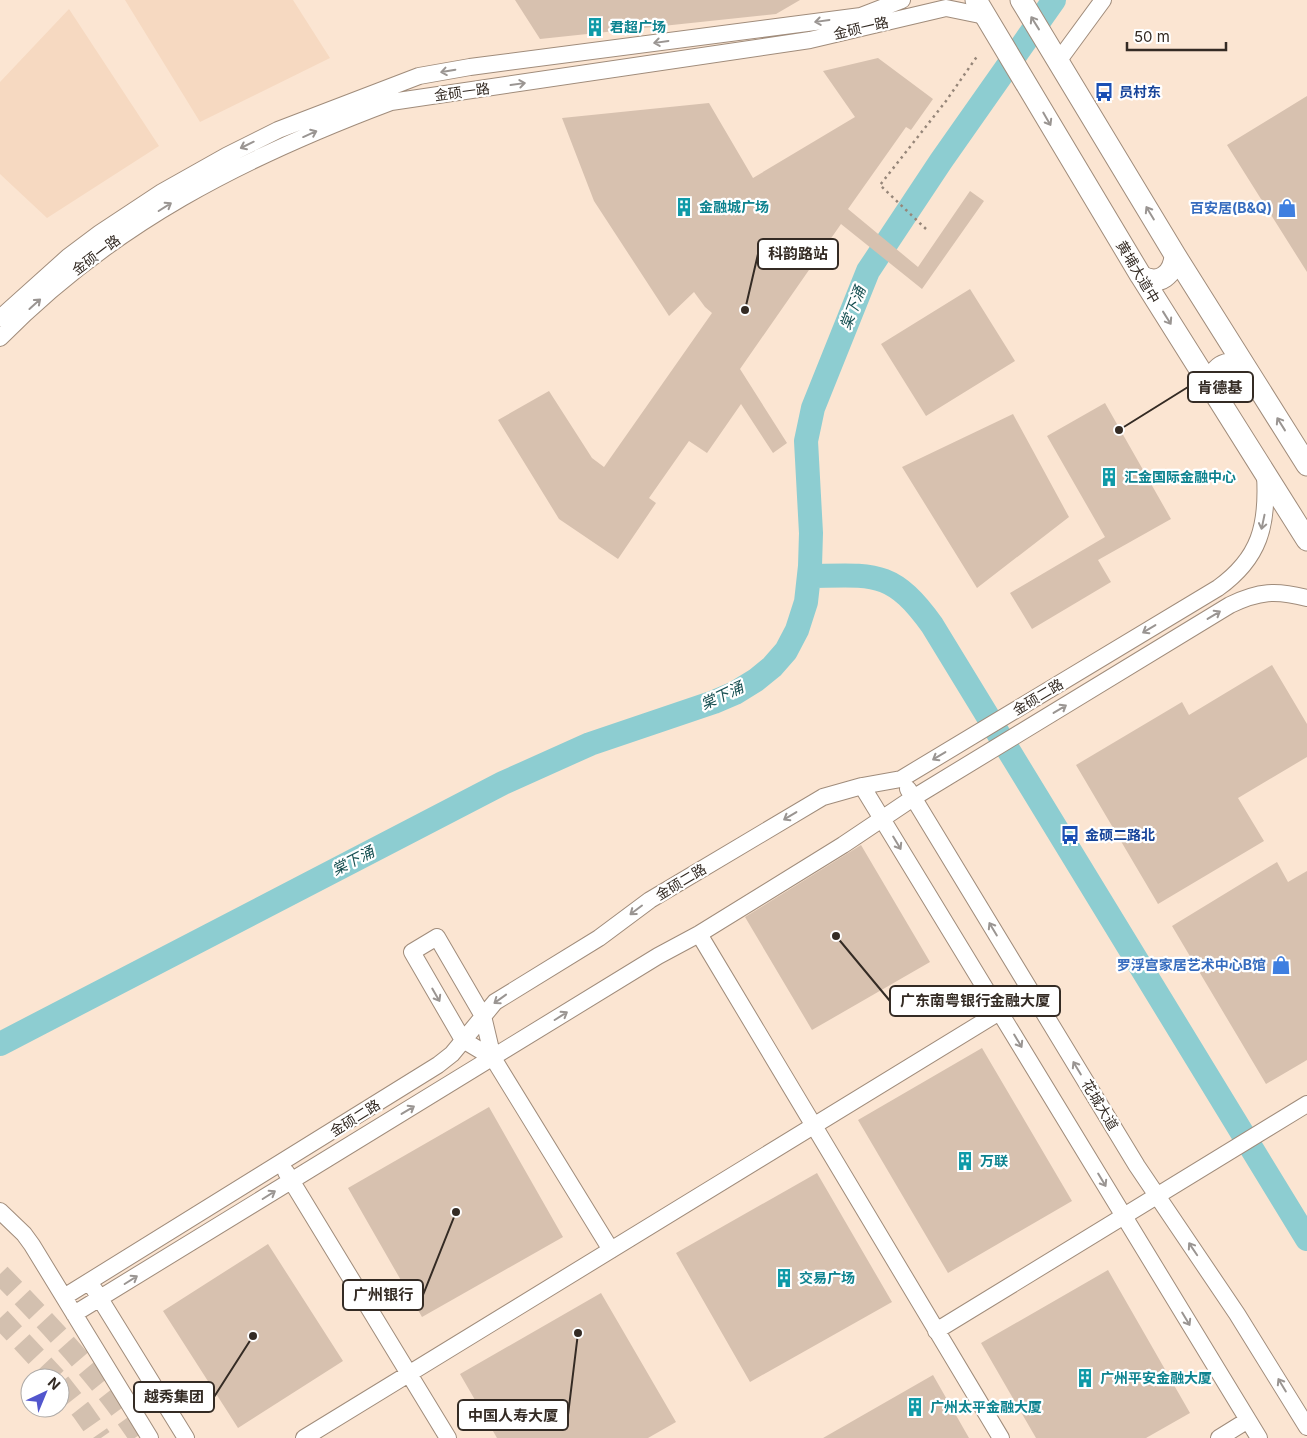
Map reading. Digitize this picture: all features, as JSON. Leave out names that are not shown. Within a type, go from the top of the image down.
[{"type":"main road","points":[[1021,0],[1175,255],[1307,465]]},
{"type":"main road","name":"黄埔大道中","points":[[986,16],[1141,276],[1307,540]]},
{"type":"main road","points":[[1141,276],[1152,281],[1165,278],[1173,268],[1175,255]]},
{"type":"main road","points":[[1211,388],[1214,376],[1221,366],[1233,363],[1245,367]]},
{"type":"street","name":"金硕一路","points":[[0,318],[68,257],[100,233],[192,174],[278,130],[419,76],[470,67],[861,16],[902,0]]},
{"type":"street","points":[[1054,52],[1103,0]]},
{"type":"street","name":"金硕一路","points":[[0,338],[81,264],[175,201],[271,151],[327,126],[391,102],[810,40],[946,8],[986,16]]},
{"type":"street","name":"金硕二路","points":[[64,1297],[438,1065],[448,1058],[483,1016],[501,998],[600,938],[650,900],[813,802],[833,793],[901,779],[1218,588],[1234,576],[1252,555],[1260,535],[1265,514],[1265,474]]},
{"type":"street","name":"金硕二路","points":[[74,1314],[658,956],[699,934],[883,819],[913,798],[1242,599],[1270,592],[1286,593],[1307,598]]},
{"type":"street","name":"花城大道","points":[[901,779],[1157,1196],[1241,1320],[1307,1427]]},
{"type":"street","points":[[862,786],[1259,1438]]},
{"type":"street","points":[[699,934],[1001,1438]]},
{"type":"street","points":[[493,1058],[462,1040],[412,952],[437,937],[483,1016],[493,1058],[611,1250]]},
{"type":"street","points":[[304,1438],[1032,992]]},
{"type":"street","points":[[936,1331],[1307,1104]]},
{"type":"street","points":[[280,1164],[448,1438]]},
{"type":"street","points":[[0,1211],[24,1234],[150,1438]]},
{"type":"street","points":[[89,1281],[186,1438]]},
{"type":"street","points":[[1218,1438],[1248,1420]]},
{"type":"path","points":[[926,229],[880,185],[946,101],[978,55]]},
{"type":"shaded area","points":[[125,0],[293,0],[330,58],[200,122]]},
{"type":"shaded area","points":[[69,9],[159,146],[47,218],[0,174],[0,82]]},
{"type":"building","name":"君超广场","points":[[515,0],[800,0],[776,14],[540,39]]},
{"type":"building","points":[[878,58],[933,99],[911,130],[906,127],[848,209],[918,267],[970,191],[984,201],[922,289],[841,224],[740,369],[787,443],[773,453],[741,404],[707,453],[689,441],[649,498],[656,503],[618,559],[559,519],[498,420],[549,391],[592,458],[604,467],[712,313],[694,292],[669,316],[594,201],[562,118],[709,103],[753,178],[855,117],[823,71]]},
{"type":"building","name":"百安居(B&Q)","points":[[1307,96],[1307,272],[1227,145]]},
{"type":"building","points":[[970,289],[1015,361],[926,416],[881,344]]},
{"type":"building","name":"汇金国际金融中心","points":[[1105,403],[1171,519],[1098,560],[1111,582],[1032,629],[1010,593],[1105,537],[1047,436]]},
{"type":"building","points":[[1013,414],[1069,517],[977,588],[902,467]]},
{"type":"building","points":[[1272,665],[1307,724],[1307,757],[1238,798],[1264,841],[1158,904],[1076,765],[1182,702],[1189,715]]},
{"type":"building","points":[[861,845],[930,962],[812,1030],[745,917]]},
{"type":"building","points":[[1277,862],[1288,882],[1307,871],[1307,1060],[1266,1084],[1172,926]]},
{"type":"building","name":"万联","points":[[982,1048],[1072,1201],[948,1273],[858,1120]]},
{"type":"building","points":[[489,1107],[563,1237],[422,1317],[348,1188]]},
{"type":"building","name":"交易广场","points":[[817,1173],[892,1302],[750,1382],[676,1253]]},
{"type":"building","points":[[268,1244],[343,1361],[238,1428],[163,1311]]},
{"type":"building","name":"广州平安金融大厦","points":[[1108,1270],[1190,1413],[1146,1438],[1036,1438],[981,1343]]},
{"type":"building","points":[[601,1293],[676,1422],[648,1438],[497,1438],[460,1374]]},
{"type":"building","name":"广州太平金融大厦","points":[[933,1375],[969,1438],[823,1438]]},
{"type":"waterway","name":"棠下涌","points":[[0,1044],[503,783],[590,744],[714,702],[735,693],[772,667],[786,651],[797,630],[806,602],[811,533],[806,441],[813,408],[868,271],[941,161],[1054,0]]},
{"type":"waterway","points":[[809,576],[850,575],[880,579],[905,594],[932,625],[1307,1239]]},
{"type":"tunnel","points":[[0,1274],[56,1332],[108,1394],[140,1438]]},
{"type":"tunnel","points":[[0,1318],[47,1368]]},
{"type":"tunnel","points":[[70,1396],[101,1438]]},
{"type":"place","name":"君超广场","points":[[595,27]]},
{"type":"place","name":"员村东","points":[[1104,92]]},
{"type":"place","name":"金融城广场","points":[[684,207]]},
{"type":"place","name":"百安居(B&Q)","points":[[1287,208]]},
{"type":"place","name":"科韵路站","points":[[745,310]]},
{"type":"place","name":"肯德基","points":[[1119,430]]},
{"type":"place","name":"汇金国际金融中心","points":[[1109,477]]},
{"type":"place","name":"金硕二路北","points":[[1070,835]]},
{"type":"place","name":"广东南粤银行金融大厦","points":[[836,936]]},
{"type":"place","name":"罗浮宫家居艺术中心B馆","points":[[1281,965]]},
{"type":"place","name":"万联","points":[[965,1161]]},
{"type":"place","name":"广州银行","points":[[456,1212]]},
{"type":"place","name":"交易广场","points":[[784,1278]]},
{"type":"place","name":"中国人寿大厦","points":[[578,1333]]},
{"type":"place","name":"越秀集团","points":[[253,1336]]},
{"type":"place","name":"广州平安金融大厦","points":[[1085,1378]]},
{"type":"place","name":"广州太平金融大厦","points":[[915,1407]]}]
